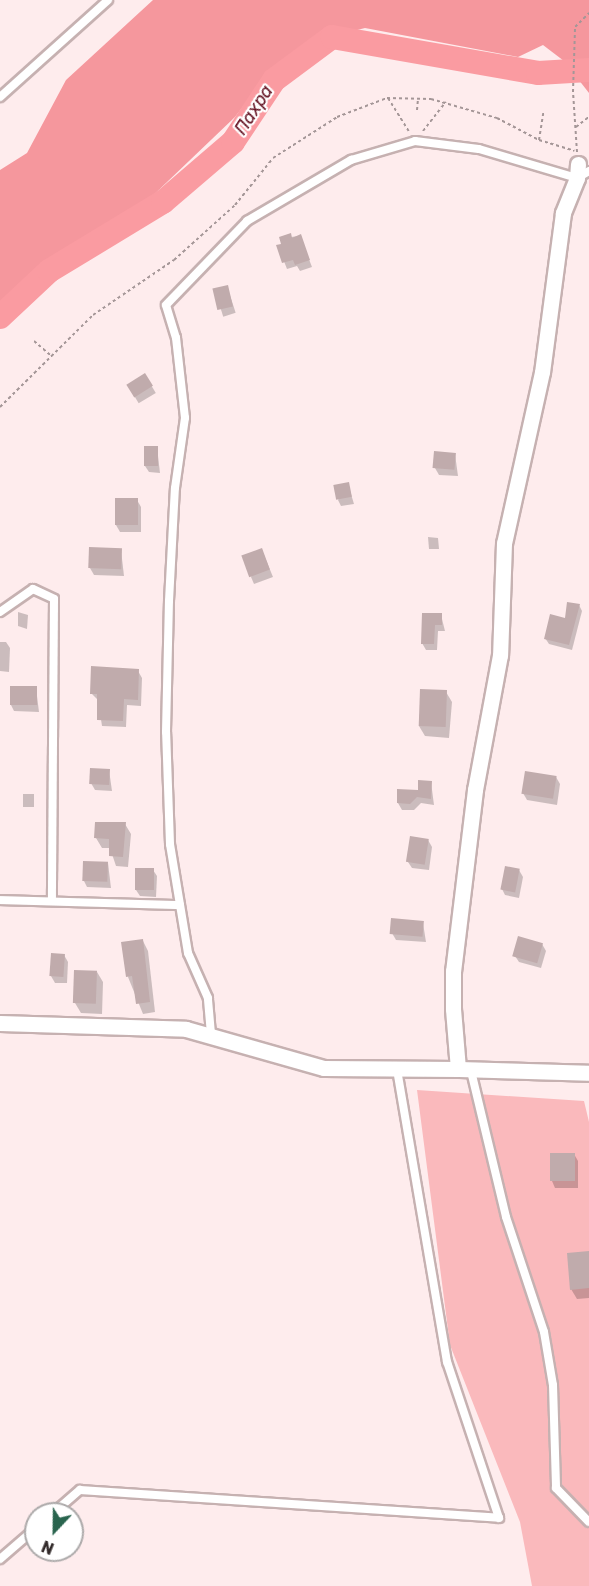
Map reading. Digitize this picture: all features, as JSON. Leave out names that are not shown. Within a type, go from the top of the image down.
[{"type":"street","points":[[465,1070],[453,970],[476,790],[500,656],[504,543],[542,372],[563,213],[581,171]]},
{"type":"street","points":[[0,1023],[142,1026],[211,1034],[324,1068],[589,1073]]},
{"type":"lane","points":[[0,97],[108,0]]},
{"type":"lane","points":[[211,1034],[208,998],[188,953],[170,844],[166,732],[175,499],[185,418],[176,338],[166,305],[247,221],[351,160],[415,141],[479,149],[581,171]]},
{"type":"lane","points":[[0,612],[33,589],[54,599],[52,902]]},
{"type":"lane","points":[[0,900],[180,905]]},
{"type":"lane","points":[[66,1502],[80,1490],[499,1518],[447,1362],[397,1068]]},
{"type":"lane","points":[[465,1070],[506,1216],[544,1332],[553,1385],[556,1488],[589,1522]]},
{"type":"lane","points":[[0,1559],[24,1538]]},
{"type":"path","points":[[581,171],[573,92],[575,27],[589,13]]},
{"type":"path","points":[[578,17],[583,18]]},
{"type":"path","points":[[387,98],[415,141],[446,102]]},
{"type":"path","points":[[417,110],[418,98]]},
{"type":"path","points":[[539,140],[544,110]]},
{"type":"path","points":[[576,127],[589,117]]},
{"type":"path","points":[[34,341],[51,356]]},
{"type":"shaded area","points":[[153,0],[589,0],[589,93],[564,61],[543,45],[518,57],[365,28],[317,40],[260,84],[235,117],[143,205],[90,236],[0,306],[0,170],[27,153],[66,80]]},
{"type":"shaded area","points":[[417,1090],[584,1101],[589,1122],[589,1586],[532,1586],[520,1522],[450,1345]]},
{"type":"building","points":[[291,233],[292,238],[301,234],[310,260],[295,265],[293,260],[282,263],[276,245],[281,244],[279,237]]},
{"type":"building","points":[[228,285],[233,306],[217,310],[212,289]]},
{"type":"building","points":[[145,373],[153,386],[134,397],[126,385]]},
{"type":"building","points":[[144,446],[158,446],[158,466],[144,466]]},
{"type":"building","points":[[434,451],[456,453],[454,470],[433,468]]},
{"type":"building","points":[[349,482],[352,497],[336,500],[333,485]]},
{"type":"building","points":[[115,498],[138,498],[138,525],[115,525]]},
{"type":"building","points":[[89,547],[122,548],[121,569],[88,568]]},
{"type":"building","points":[[262,548],[270,570],[249,577],[241,556]]},
{"type":"building","points":[[567,602],[580,604],[569,645],[544,639],[550,614],[565,618]]},
{"type":"building","points":[[422,613],[442,613],[442,625],[435,625],[434,644],[421,644]]},
{"type":"building","points":[[91,666],[139,669],[138,700],[124,699],[123,721],[97,720],[97,694],[90,694]]},
{"type":"building","points":[[10,686],[37,686],[37,705],[10,705]]},
{"type":"building","points":[[420,689],[447,690],[446,727],[419,726]]},
{"type":"building","points":[[90,768],[110,769],[109,785],[89,784]]},
{"type":"building","points":[[525,771],[557,776],[553,799],[521,794]]},
{"type":"building","points":[[418,780],[432,781],[431,799],[417,797],[410,804],[397,803],[397,789],[418,790]]},
{"type":"building","points":[[95,822],[126,822],[123,857],[109,856],[109,839],[94,838]]},
{"type":"building","points":[[410,836],[429,839],[425,865],[406,862]]},
{"type":"building","points":[[83,861],[108,862],[107,882],[82,881]]},
{"type":"building","points":[[505,866],[520,869],[515,892],[500,890]]},
{"type":"building","points":[[135,868],[154,868],[154,890],[135,890]]},
{"type":"building","points":[[391,918],[424,921],[422,937],[390,934]]},
{"type":"building","points":[[518,936],[543,943],[537,963],[512,956]]},
{"type":"building","points":[[143,939],[150,1002],[136,1004],[132,976],[126,977],[121,942]]},
{"type":"building","points":[[51,953],[65,954],[63,977],[49,976]]},
{"type":"building","points":[[74,970],[97,971],[96,1004],[73,1003]]},
{"type":"building","points":[[550,1153],[575,1153],[575,1181],[550,1181]]},
{"type":"building","points":[[589,1251],[589,1288],[570,1290],[567,1253]]},
{"type":"waterway","name":"Пахра","points":[[0,317],[49,271],[163,202],[233,142],[274,80],[332,37],[538,73],[589,70]]}]
